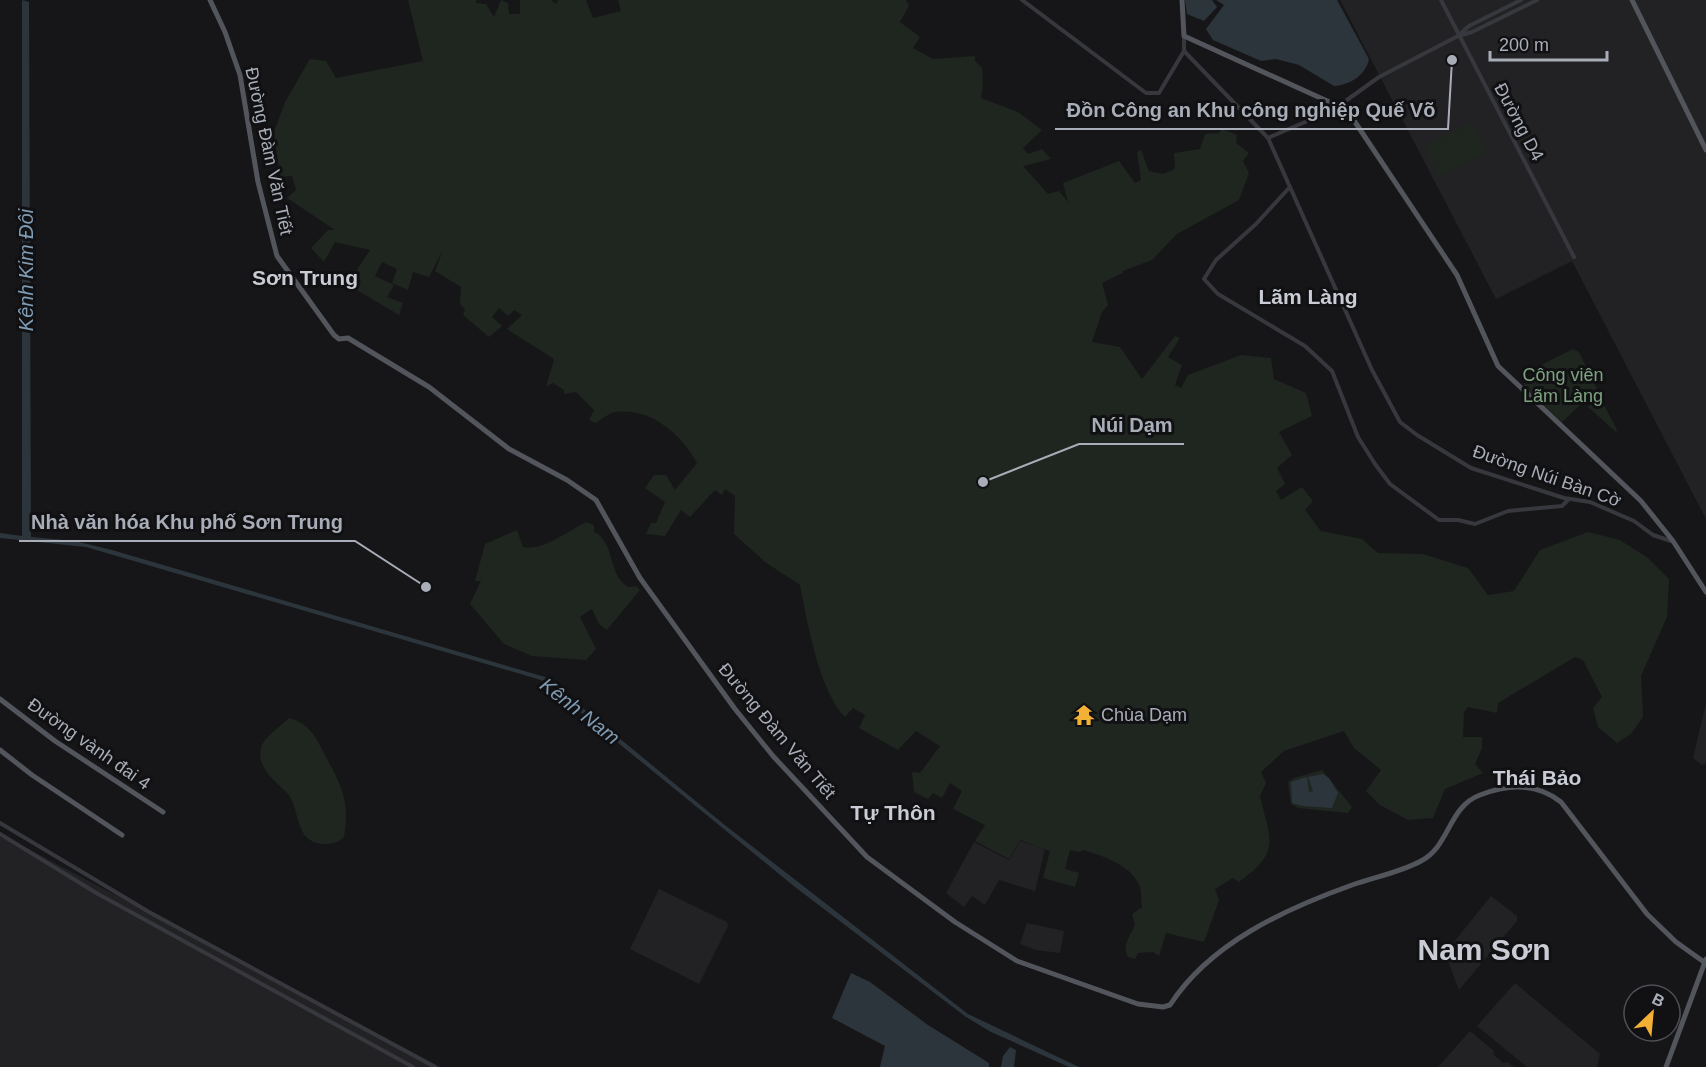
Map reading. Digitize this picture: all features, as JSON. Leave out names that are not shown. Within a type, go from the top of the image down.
[{"type":"main road","name":"Đường Đàm Văn Tiết","points":[[210,0],[225,32],[240,75],[258,182],[277,256],[331,331],[336,337],[348,338],[429,387],[509,449],[567,480],[596,500],[634,568],[682,639],[773,756],[867,857],[954,922],[1017,962],[1138,1004],[1163,1007],[1170,1005],[1200,966],[1239,938],[1330,892],[1422,861],[1436,850],[1449,823],[1468,801],[1482,794],[1523,785],[1542,791],[1561,802],[1647,914],[1676,942],[1705,960]]},
{"type":"main road","points":[[1182,0],[1184,36],[1347,110],[1457,275],[1498,366],[1641,501],[1673,541],[1706,592]]},
{"type":"main road","points":[[1632,0],[1706,150]]},
{"type":"main road","name":"Đường vành đai 4","points":[[0,699],[55,741],[163,812]]},
{"type":"main road","points":[[0,750],[122,835]]},
{"type":"main road","points":[[1666,1067],[1705,960]]},
{"type":"street","points":[[1022,0],[1146,93],[1159,93],[1184,51],[1184,36]]},
{"type":"street","name":"Đường D4","points":[[1441,0],[1574,257]]},
{"type":"street","points":[[1458,36],[1469,26],[1521,0]]},
{"type":"street","points":[[1268,138],[1340,105],[1379,77],[1458,36],[1472,32],[1537,0]]},
{"type":"street","name":"Đường Núi Bàn Cờ","points":[[1184,51],[1268,138],[1372,370],[1400,422],[1471,468],[1569,499],[1600,506],[1634,521],[1653,535],[1673,541]]},
{"type":"street","points":[[1289,188],[1243,237],[1216,260],[1204,279],[1218,294],[1305,346],[1332,370],[1358,437],[1375,464],[1390,484],[1439,520],[1458,520],[1475,524],[1508,511],[1562,506],[1569,499]]},
{"type":"street","points":[[0,823],[149,912],[435,1067]]},
{"type":"street","points":[[0,834],[98,894],[413,1067]]},
{"type":"street","points":[[356,1036],[360,1027]]},
{"type":"shaded area","points":[[1340,0],[1706,0],[1706,519],[1572,261],[1496,299]]},
{"type":"shaded area","points":[[1706,703],[1706,763],[1702,765],[1693,758]]},
{"type":"shaded area","points":[[0,834],[441,1067],[0,1067]]},
{"type":"shaded area","points":[[1020,841],[1045,849],[1035,891],[999,880],[985,905],[972,896],[964,907],[946,893],[974,842],[1009,860]]},
{"type":"shaded area","points":[[659,889],[727,922],[728,926],[699,984],[630,949]]},
{"type":"shaded area","points":[[1491,896],[1517,916],[1517,921],[1459,990],[1445,953]]},
{"type":"shaded area","points":[[1027,923],[1064,931],[1060,953],[1036,950],[1020,944]]},
{"type":"shaded area","points":[[1515,983],[1600,1054],[1597,1067],[1527,1067],[1477,1026]]},
{"type":"shaded area","points":[[1470,1031],[1494,1051],[1493,1054],[1503,1063],[1508,1062],[1514,1067],[1438,1067]]},
{"type":"green space","points":[[408,0],[476,0],[476,3],[486,4],[494,17],[501,0],[508,3],[509,14],[520,14],[520,0],[551,0],[556,4],[558,0],[586,0],[593,18],[621,11],[618,0],[906,0],[909,6],[900,22],[920,37],[913,48],[933,59],[975,56],[975,61],[982,68],[981,98],[1018,112],[1042,130],[1023,148],[1028,154],[1042,149],[1051,159],[1023,166],[1048,194],[1059,191],[1068,202],[1063,183],[1119,161],[1135,183],[1141,180],[1137,152],[1141,150],[1149,171],[1163,174],[1175,169],[1174,153],[1200,149],[1205,134],[1219,133],[1222,129],[1237,135],[1236,143],[1249,153],[1243,161],[1249,173],[1239,200],[1177,234],[1152,260],[1123,271],[1102,283],[1108,305],[1102,312],[1092,342],[1120,347],[1142,379],[1175,336],[1180,338],[1168,357],[1182,365],[1175,385],[1181,388],[1188,375],[1241,355],[1271,358],[1274,379],[1306,393],[1312,416],[1279,432],[1292,455],[1277,468],[1285,484],[1276,491],[1281,500],[1302,487],[1313,501],[1305,510],[1321,531],[1362,539],[1378,553],[1423,554],[1468,568],[1488,595],[1514,591],[1540,550],[1588,532],[1620,540],[1648,558],[1669,579],[1667,617],[1641,676],[1643,717],[1631,734],[1617,743],[1598,727],[1593,708],[1602,697],[1583,660],[1575,657],[1498,703],[1497,713],[1468,707],[1464,712],[1463,737],[1482,737],[1482,748],[1475,764],[1483,773],[1445,789],[1433,818],[1408,820],[1380,805],[1366,791],[1381,770],[1354,748],[1344,731],[1284,751],[1261,772],[1266,783],[1260,796],[1269,834],[1267,853],[1262,862],[1239,882],[1233,878],[1215,889],[1219,900],[1204,942],[1166,933],[1159,956],[1153,952],[1138,953],[1135,959],[1128,957],[1126,945],[1135,925],[1132,914],[1142,907],[1140,886],[1128,871],[1099,855],[1083,850],[1079,852],[1070,850],[1065,869],[1079,873],[1075,887],[1043,878],[1050,851],[1020,840],[1009,859],[975,841],[985,825],[953,809],[962,791],[950,783],[942,798],[933,793],[928,799],[914,792],[912,772],[920,773],[940,746],[916,731],[898,750],[859,728],[865,715],[853,708],[845,717],[836,705],[821,673],[810,636],[800,585],[765,562],[734,534],[735,496],[725,489],[722,495],[715,490],[690,517],[681,510],[665,536],[646,534],[651,523],[656,523],[665,502],[645,488],[654,475],[666,475],[675,490],[697,463],[674,433],[653,418],[628,412],[615,412],[595,423],[589,420],[594,410],[576,392],[564,394],[564,390],[553,383],[546,387],[554,359],[507,329],[522,315],[514,310],[508,316],[499,308],[492,317],[502,326],[489,337],[463,315],[465,309],[460,304],[461,287],[435,271],[443,250],[429,277],[413,272],[408,290],[392,283],[397,269],[382,262],[375,276],[394,285],[387,297],[403,303],[399,315],[355,289],[361,281],[353,276],[370,250],[335,242],[324,262],[311,248],[328,230],[335,230],[287,198],[296,190],[292,176],[280,177],[274,132],[285,102],[310,59],[326,61],[336,78],[423,61]]},
{"type":"green space","points":[[1472,123],[1487,152],[1439,176],[1424,147]]},
{"type":"green space","name":"Công viên Lãm Làng","points":[[1573,349],[1579,352],[1597,389],[1562,422],[1525,388],[1524,383],[1539,366]]},
{"type":"green space","points":[[1595,398],[1602,401],[1616,432],[1588,407]]},
{"type":"green space","points":[[586,522],[594,525],[594,532],[606,543],[621,581],[628,587],[636,586],[640,590],[607,630],[599,624],[592,609],[580,617],[596,649],[586,660],[532,656],[504,644],[470,604],[481,581],[475,581],[485,544],[517,530],[523,547],[539,546]]},
{"type":"green space","points":[[289,718],[303,724],[312,733],[340,786],[345,804],[346,824],[344,837],[337,842],[323,844],[307,838],[288,794],[264,769],[260,756],[262,744]]},
{"type":"green space","points":[[1322,770],[1352,807],[1348,813],[1298,808],[1291,804],[1288,782]]},
{"type":"water","points":[[22,0],[29,2],[31,537],[75,541],[112,550],[545,677],[726,826],[968,1014],[1079,1067],[1069,1067],[991,1032],[966,1017],[795,887],[541,680],[86,547],[0,538],[0,533],[22,536]]},
{"type":"water","points":[[1185,0],[1212,0],[1217,7],[1204,21],[1187,14]]},
{"type":"water","points":[[1216,0],[1337,0],[1369,59],[1365,70],[1346,84],[1334,86],[1299,65],[1276,59],[1261,61],[1213,40],[1206,29],[1224,5]]},
{"type":"water","points":[[1323,774],[1329,778],[1338,793],[1332,808],[1292,803],[1291,782],[1307,777],[1309,792],[1313,791],[1308,777]]},
{"type":"water","points":[[851,973],[870,982],[928,1025],[989,1063],[989,1067],[880,1067],[885,1046],[832,1018]]},
{"type":"water","points":[[1010,1047],[1016,1050],[1014,1067],[1001,1067],[1003,1056]]},
{"type":"place","name":"Đồn Công an Khu công nghiệp Quế Võ","points":[[1452,60]]},
{"type":"place","name":"Núi Dạm","points":[[983,482]]},
{"type":"place","name":"Nhà văn hóa Khu phố Sơn Trung","points":[[426,587]]},
{"type":"place","name":"Chùa Dạm","points":[[1084,715]]},
{"type":"district","name":"Sơn Trung","points":[[305,278]]},
{"type":"district","name":"Lãm Làng","points":[[1308,297]]},
{"type":"district","name":"Thái Bảo","points":[[1537,778]]},
{"type":"district","name":"Tự Thôn","points":[[893,813]]},
{"type":"district","name":"Nam Sơn","points":[[1484,950]]},
{"type":"water label","name":"Kênh Kim Đôi","points":[[26,270]]},
{"type":"water label","name":"Kênh Nam","points":[[580,711]]}]
